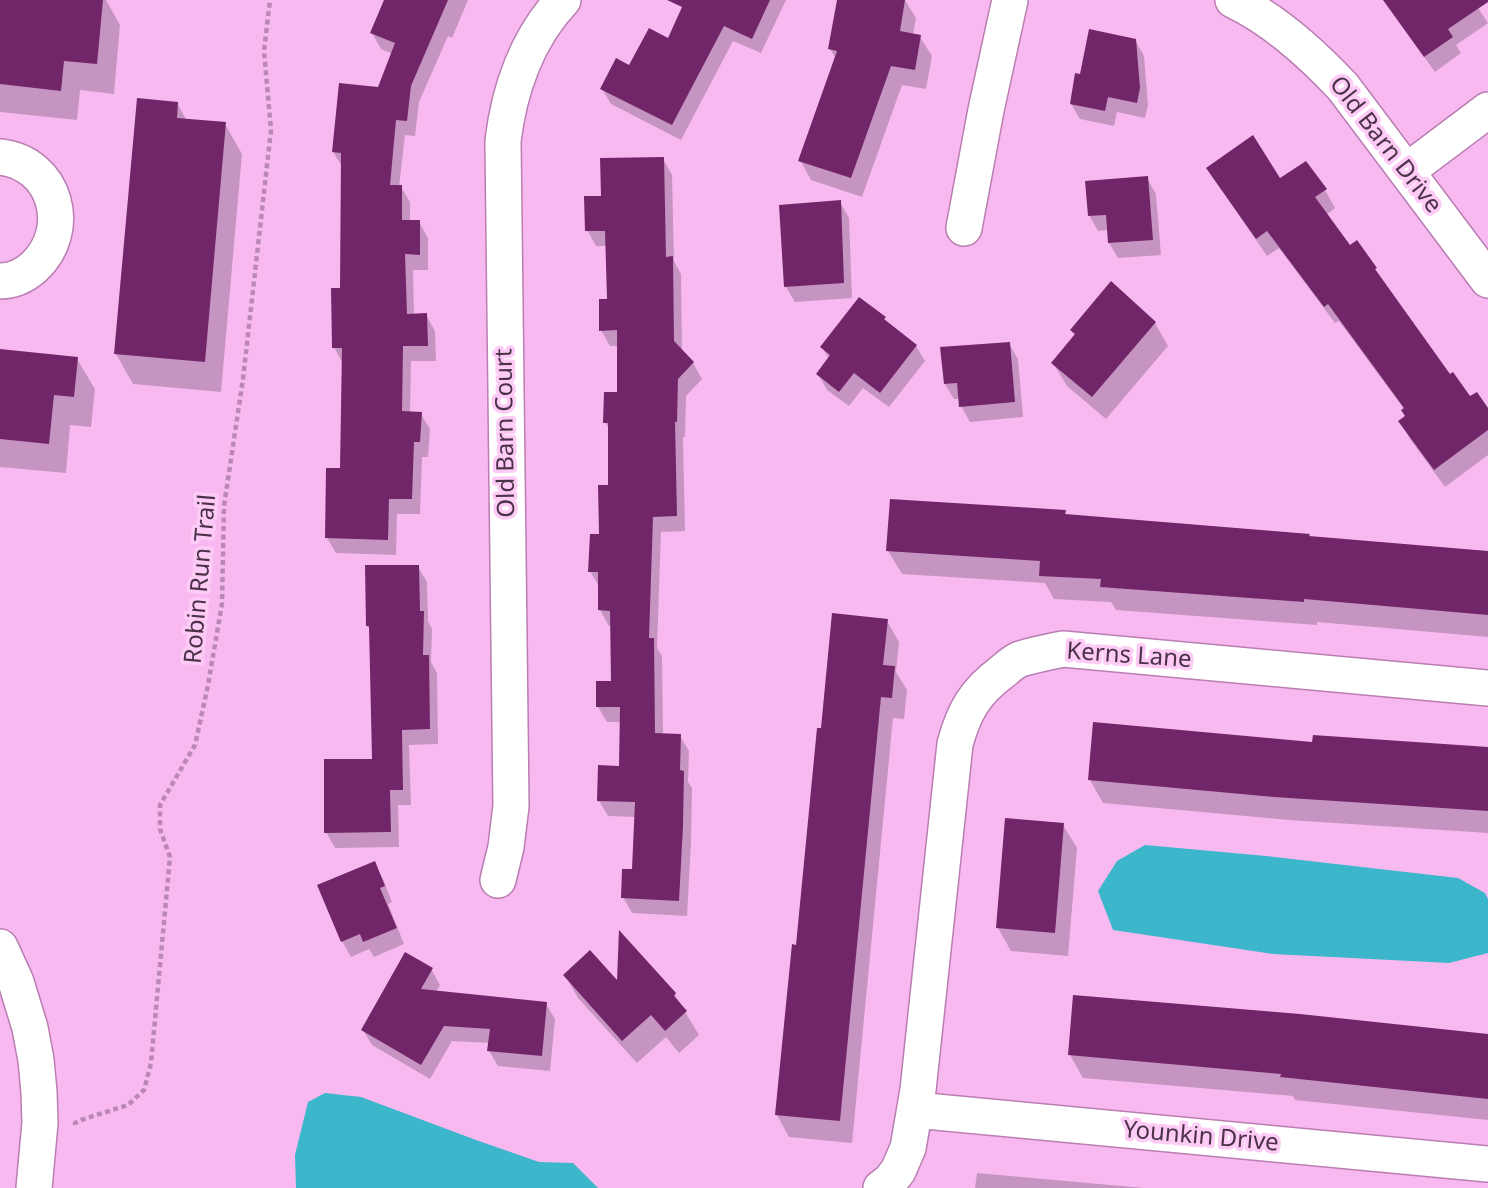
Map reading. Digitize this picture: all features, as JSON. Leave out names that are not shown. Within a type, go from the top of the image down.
[{"type":"street","name":"Old Barn Court","points":[[498,880],[506,847],[510,806],[503,141],[512,93],[524,60],[539,30],[563,0]]},
{"type":"street","points":[[964,228],[1010,0]]},
{"type":"street","name":"Old Barn Drive","points":[[1233,0],[1246,6],[1298,43],[1321,64],[1353,100],[1488,280]]},
{"type":"street","points":[[1407,171],[1488,110]]},
{"type":"street","points":[[0,157],[28,166],[40,178],[49,189],[55,205],[56,221],[51,244],[38,263],[25,275],[10,281],[0,281]]},
{"type":"street","name":"Kerns Lane","points":[[881,1188],[898,1171],[908,1148],[918,1090],[953,754],[968,708],[984,687],[1020,659],[1063,649],[1488,688]]},
{"type":"street","points":[[0,947],[19,990],[36,1060],[40,1123],[34,1188]]},
{"type":"street","name":"Younkin Drive","points":[[915,1110],[1488,1164]]},
{"type":"path","name":"Robin Run Trail","points":[[74,1136],[75,1123],[128,1105],[144,1090],[151,1063],[170,857],[160,829],[160,805],[195,745],[222,604],[224,506],[243,379],[271,130],[264,51],[270,0]]},
{"type":"shaded area","points":[[1145,845],[1458,878],[1485,893],[1488,899],[1488,953],[1449,963],[1273,954],[1113,930],[1098,891],[1117,861]]},
{"type":"shaded area","points":[[325,1093],[361,1097],[539,1162],[573,1163],[598,1188],[296,1188],[295,1155],[308,1102]]},
{"type":"building","points":[[0,0],[103,0],[97,64],[64,61],[61,91],[0,84]]},
{"type":"building","points":[[384,0],[448,0],[411,86],[407,121],[396,120],[390,185],[402,185],[402,220],[420,220],[420,255],[405,254],[407,314],[427,313],[428,346],[403,346],[402,411],[422,412],[420,442],[414,442],[412,499],[389,499],[388,540],[325,538],[326,468],[340,468],[342,348],[332,348],[331,288],[340,288],[341,153],[332,152],[339,83],[378,87],[395,43],[370,33]]},
{"type":"building","points":[[667,0],[770,0],[752,39],[724,26],[672,125],[600,89],[616,58],[629,65],[649,28],[668,38],[682,7]]},
{"type":"building","points":[[837,0],[905,0],[900,31],[921,35],[915,70],[891,66],[851,178],[798,161],[837,51],[828,49]]},
{"type":"building","points":[[1383,0],[1488,2],[1448,29],[1453,37],[1424,57]]},
{"type":"building","points":[[1089,29],[1136,39],[1140,88],[1137,103],[1108,97],[1105,111],[1070,104],[1075,73],[1080,74]]},
{"type":"building","points":[[137,98],[178,102],[177,118],[226,122],[205,362],[114,354]]},
{"type":"building","points":[[1253,135],[1280,178],[1306,161],[1327,189],[1315,197],[1350,245],[1357,240],[1450,374],[1453,372],[1470,396],[1477,392],[1488,408],[1488,430],[1434,470],[1398,421],[1405,416],[1401,410],[1404,408],[1328,304],[1324,307],[1267,231],[1256,239],[1206,168]]},
{"type":"building","points":[[664,157],[666,257],[673,256],[674,341],[694,362],[678,379],[675,422],[677,516],[653,517],[649,638],[654,638],[655,733],[681,734],[680,770],[684,771],[679,901],[621,898],[622,869],[632,869],[635,802],[597,801],[598,765],[619,766],[620,707],[596,707],[596,681],[611,681],[610,611],[598,610],[598,572],[588,572],[590,534],[599,534],[598,485],[608,485],[608,423],[603,423],[604,392],[617,392],[617,330],[599,331],[599,299],[607,299],[605,231],[585,231],[584,196],[601,196],[600,158]]},
{"type":"building","points":[[1148,176],[1153,240],[1108,243],[1106,215],[1088,216],[1085,181]]},
{"type":"building","points":[[841,200],[844,283],[784,287],[779,205]]},
{"type":"building","points":[[1111,281],[1156,322],[1092,397],[1051,363],[1075,334],[1070,330]]},
{"type":"building","points":[[859,297],[917,345],[880,393],[854,373],[839,392],[816,374],[830,355],[820,347]]},
{"type":"building","points":[[1010,342],[1015,402],[959,407],[957,383],[944,384],[940,347]]},
{"type":"building","points":[[0,349],[78,357],[74,397],[54,395],[49,444],[0,439]]},
{"type":"building","points":[[890,499],[1066,510],[1065,514],[1488,551],[1488,615],[1304,599],[1304,602],[1100,587],[1101,579],[1039,576],[1040,561],[886,551]]},
{"type":"building","points":[[365,565],[419,565],[420,611],[424,611],[423,655],[429,655],[430,729],[402,730],[403,790],[390,790],[391,832],[324,833],[324,759],[372,759]]},
{"type":"building","points":[[832,613],[888,619],[883,665],[895,666],[892,698],[881,697],[840,1121],[775,1115],[792,944],[796,945],[817,728],[821,728]]},
{"type":"building","points":[[1093,722],[1312,742],[1313,735],[1488,747],[1488,811],[1274,797],[1088,780]]},
{"type":"building","points":[[1005,818],[1064,823],[1055,933],[996,928]]},
{"type":"building","points":[[375,861],[385,886],[380,888],[397,928],[363,942],[360,934],[341,942],[317,885]]},
{"type":"building","points":[[619,930],[676,993],[674,996],[687,1011],[665,1031],[651,1015],[622,1041],[563,975],[590,950],[617,980]]},
{"type":"building","points":[[405,952],[433,968],[421,989],[547,1002],[542,1056],[487,1051],[490,1029],[444,1026],[421,1065],[361,1030]]},
{"type":"building","points":[[1073,995],[1300,1014],[1488,1034],[1488,1099],[1280,1077],[1281,1074],[1068,1055]]}]
